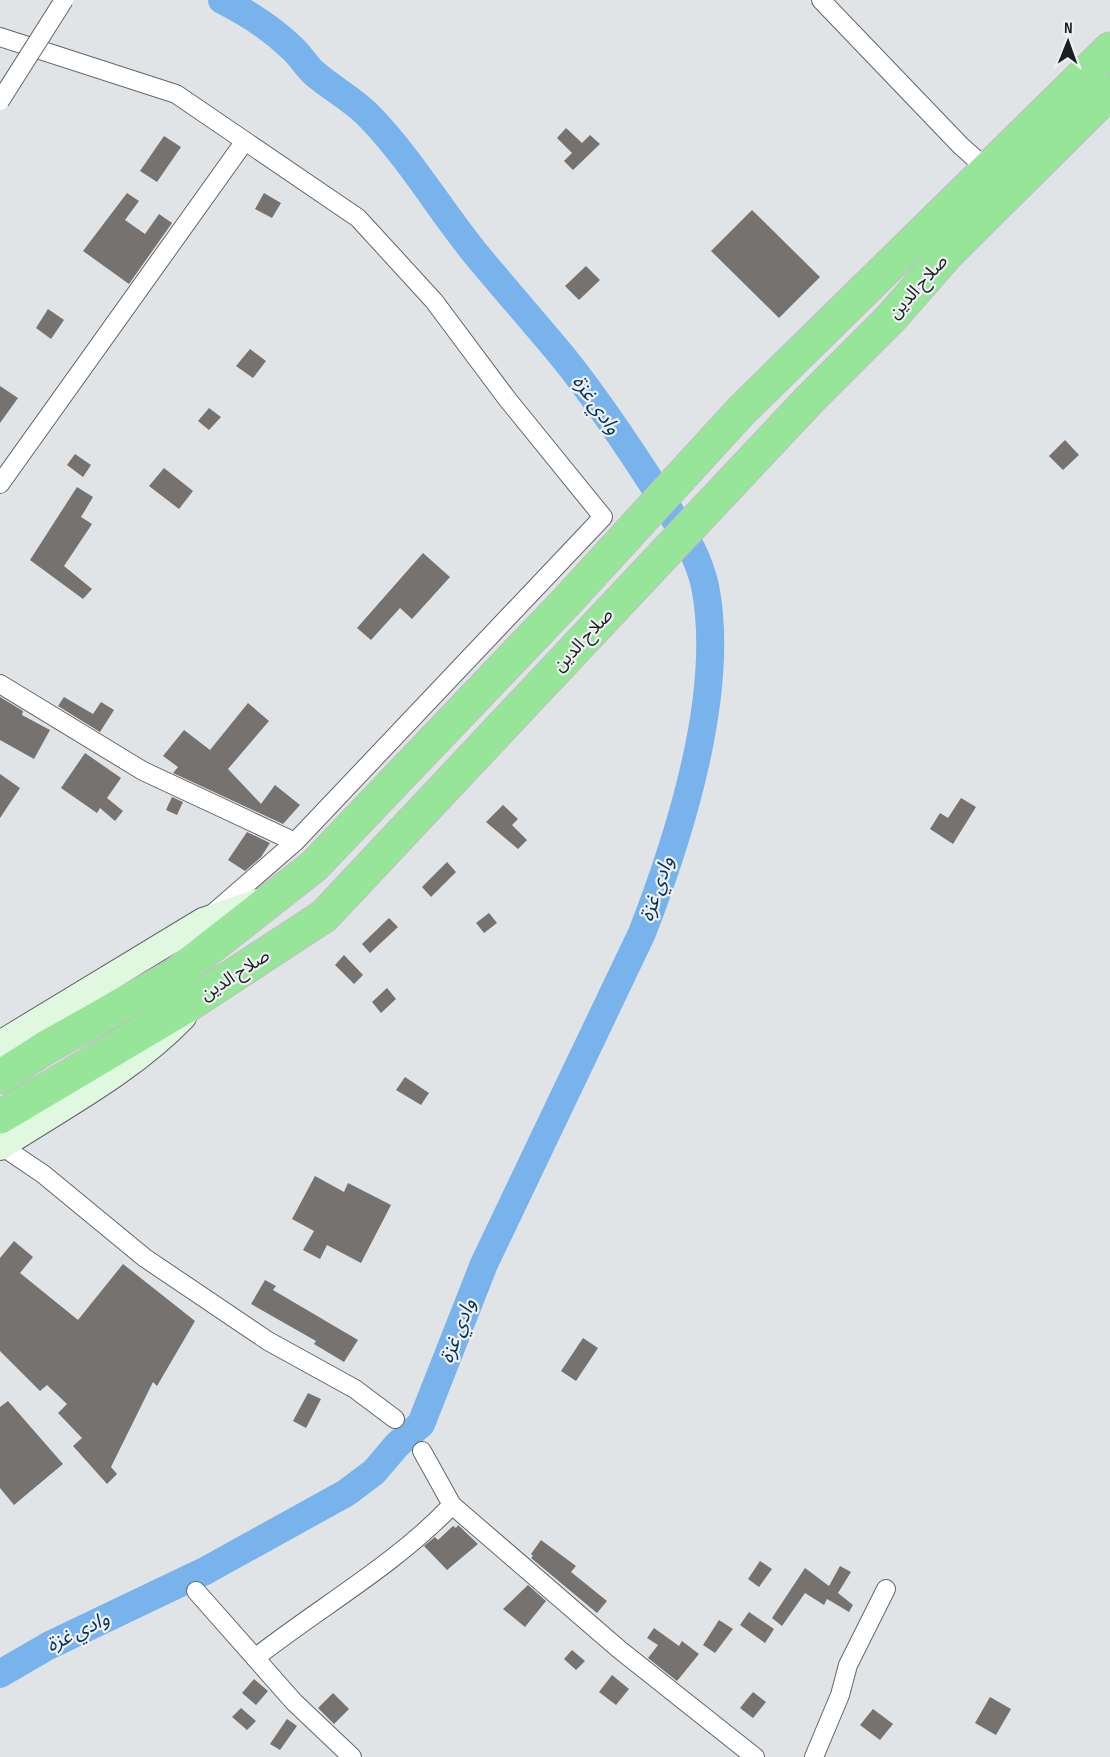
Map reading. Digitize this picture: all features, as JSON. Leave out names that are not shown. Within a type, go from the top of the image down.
[{"type":"highway","name":"صلاح الدين","points":[[0,1077],[45,1048],[175,975],[314,866],[567,601],[742,410],[1110,49]]},
{"type":"highway","name":"صلاح الدين","points":[[0,1138],[202,997],[324,916],[447,789],[732,481],[891,318],[947,254],[1110,92]]},
{"type":"main road","points":[[0,1044],[203,921],[276,897]]},
{"type":"street","points":[[0,101],[64,0]]},
{"type":"street","points":[[821,0],[961,146],[988,170]]},
{"type":"street","points":[[0,37],[176,94],[358,218],[434,301],[508,400],[603,517],[295,842],[203,921]]},
{"type":"street","points":[[0,484],[245,141]]},
{"type":"street","points":[[0,684],[143,771],[295,842]]},
{"type":"street","points":[[0,1138],[145,1258],[268,1341],[355,1389],[395,1419]]},
{"type":"street","points":[[422,1451],[452,1505],[620,1650],[755,1757]]},
{"type":"street","points":[[255,1658],[310,1616],[421,1538],[452,1505]]},
{"type":"street","points":[[814,1757],[840,1695],[848,1665],[886,1589]]},
{"type":"street","points":[[196,1591],[294,1702],[352,1757]]},
{"type":"building","points":[[566,128],[582,143],[590,135],[600,144],[573,170],[564,161],[572,153],[557,138]]},
{"type":"building","points":[[164,136],[181,147],[157,182],[140,171]]},
{"type":"building","points":[[127,193],[139,201],[125,220],[145,234],[159,214],[172,223],[129,284],[83,251]]},
{"type":"building","points":[[264,193],[281,203],[272,218],[255,209]]},
{"type":"building","points":[[752,210],[820,277],[779,318],[711,251]]},
{"type":"building","points":[[586,266],[600,280],[579,300],[565,286]]},
{"type":"building","points":[[48,309],[64,320],[51,339],[36,328]]},
{"type":"building","points":[[250,349],[266,361],[253,378],[236,366]]},
{"type":"building","points":[[0,386],[18,398],[0,423]]},
{"type":"building","points":[[209,408],[221,417],[209,430],[198,421]]},
{"type":"building","points":[[1065,440],[1079,455],[1063,470],[1049,456]]},
{"type":"building","points":[[75,454],[91,465],[83,477],[67,465]]},
{"type":"building","points":[[164,468],[193,491],[179,509],[149,486]]},
{"type":"building","points":[[77,487],[93,497],[81,517],[92,524],[64,566],[92,589],[83,599],[30,560]]},
{"type":"building","points":[[423,553],[450,577],[412,619],[400,608],[371,640],[357,628]]},
{"type":"building","points":[[0,697],[23,711],[22,715],[50,730],[34,759],[0,740]]},
{"type":"building","points":[[64,697],[93,714],[101,702],[114,710],[100,732],[58,706]]},
{"type":"building","points":[[248,703],[269,721],[228,769],[261,804],[275,785],[300,805],[283,824],[173,773],[178,767],[163,756],[184,730],[210,750]]},
{"type":"building","points":[[85,753],[121,778],[107,798],[123,811],[115,821],[100,808],[97,813],[61,788]]},
{"type":"building","points":[[0,774],[20,788],[0,818]]},
{"type":"building","points":[[172,797],[183,802],[177,815],[166,810]]},
{"type":"building","points":[[961,798],[976,807],[953,844],[930,829],[940,813],[948,818]]},
{"type":"building","points":[[503,805],[518,819],[512,825],[527,840],[518,849],[486,822]]},
{"type":"building","points":[[247,832],[270,843],[261,857],[245,871],[228,860]]},
{"type":"building","points":[[447,862],[456,872],[431,897],[422,887]]},
{"type":"building","points":[[489,913],[497,923],[484,933],[476,923]]},
{"type":"building","points":[[389,918],[398,927],[370,953],[362,944]]},
{"type":"building","points":[[344,955],[363,975],[354,984],[335,965]]},
{"type":"building","points":[[387,988],[396,999],[381,1013],[372,1002]]},
{"type":"building","points":[[405,1077],[429,1093],[421,1105],[396,1090]]},
{"type":"building","points":[[315,1176],[344,1192],[348,1183],[391,1205],[361,1263],[327,1245],[320,1259],[303,1250],[314,1231],[292,1219]]},
{"type":"building","points":[[14,1241],[33,1257],[20,1273],[78,1320],[123,1264],[195,1321],[157,1386],[153,1382],[111,1467],[117,1474],[107,1484],[73,1446],[82,1438],[58,1413],[67,1404],[47,1385],[40,1391],[0,1351],[0,1258]]},
{"type":"building","points":[[265,1280],[276,1286],[273,1290],[358,1340],[344,1362],[314,1344],[316,1341],[251,1304]]},
{"type":"building","points":[[583,1338],[598,1348],[576,1381],[561,1371]]},
{"type":"building","points":[[308,1393],[321,1399],[306,1428],[293,1421]]},
{"type":"building","points":[[8,1401],[63,1464],[14,1505],[0,1488],[0,1407]]},
{"type":"building","points":[[458,1525],[478,1544],[447,1570],[424,1546],[435,1537],[438,1540],[453,1526],[456,1528]]},
{"type":"building","points":[[541,1540],[576,1566],[571,1572],[607,1601],[597,1613],[531,1558],[533,1556],[531,1554]]},
{"type":"building","points":[[760,1561],[772,1569],[759,1587],[748,1579]]},
{"type":"building","points":[[840,1566],[851,1572],[838,1593],[853,1605],[849,1612],[827,1599],[824,1605],[805,1593],[782,1626],[772,1618],[805,1568],[829,1586]]},
{"type":"building","points":[[528,1585],[546,1601],[525,1627],[503,1609]]},
{"type":"building","points":[[749,1612],[774,1629],[765,1643],[740,1625]]},
{"type":"building","points":[[719,1620],[733,1629],[715,1653],[703,1645]]},
{"type":"building","points":[[654,1628],[679,1646],[682,1641],[699,1654],[677,1681],[648,1658],[658,1645],[647,1638]]},
{"type":"building","points":[[572,1650],[585,1661],[576,1670],[564,1659]]},
{"type":"building","points":[[612,1675],[629,1689],[616,1705],[599,1692]]},
{"type":"building","points":[[254,1679],[268,1691],[256,1705],[242,1693]]},
{"type":"building","points":[[753,1692],[766,1702],[753,1718],[740,1708]]},
{"type":"building","points":[[333,1693],[349,1709],[334,1724],[318,1708]]},
{"type":"building","points":[[990,1697],[1011,1709],[996,1735],[975,1723]]},
{"type":"building","points":[[241,1708],[256,1721],[247,1730],[232,1717]]},
{"type":"building","points":[[873,1709],[893,1724],[880,1740],[860,1725]]},
{"type":"building","points":[[287,1719],[297,1726],[280,1750],[270,1744]]},
{"type":"waterway","name":"وادي غزة","points":[[0,1674],[48,1646],[205,1571],[346,1493],[374,1472],[397,1445],[421,1424],[484,1264],[642,933],[684,808],[696,762],[704,717],[709,671],[710,627],[705,586],[691,548],[623,440],[576,373],[475,253],[383,131],[362,109],[314,73],[276,34],[222,0]]}]
